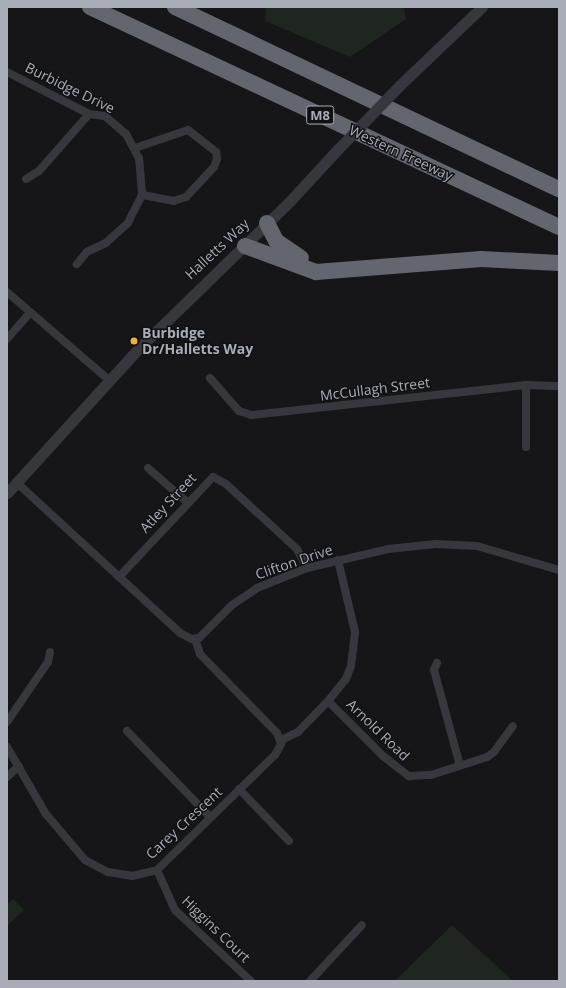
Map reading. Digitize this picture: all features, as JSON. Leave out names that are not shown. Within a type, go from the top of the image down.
[{"type":"highway","name":"Western Freeway","points":[[90,7],[559,227]]},
{"type":"highway","name":"M8","points":[[175,7],[559,189]]},
{"type":"highway","points":[[267,223],[269,232],[283,248],[306,260],[389,266]]},
{"type":"highway","points":[[244,246],[316,272],[481,259],[559,264]]},
{"type":"street","name":"Halletts Way","points":[[453,32],[472,7]]},
{"type":"street","name":"Halletts Way","points":[[7,493],[183,301],[244,246],[400,85],[453,32],[482,7]]},
{"type":"street","name":"Burbidge Drive","points":[[7,72],[89,114],[104,116],[126,134],[135,148],[142,195]]},
{"type":"street","points":[[26,179],[39,171],[89,114]]},
{"type":"street","points":[[77,264],[87,252],[106,243],[128,223],[142,195],[174,201],[186,197],[214,167],[217,159],[216,152],[188,130],[135,148]]},
{"type":"street","points":[[7,292],[109,380]]},
{"type":"street","points":[[7,339],[30,313]]},
{"type":"street","name":"McCullagh Street","points":[[210,378],[239,411],[251,415],[526,385],[559,386]]},
{"type":"street","points":[[526,385],[526,447]]},
{"type":"street","points":[[148,468],[187,502]]},
{"type":"street","name":"Atley Street","points":[[118,577],[209,478],[217,477],[297,549],[308,568]]},
{"type":"street","points":[[16,482],[186,638],[194,639],[200,654],[281,740],[298,732],[328,701],[346,679],[355,644],[350,602],[338,560]]},
{"type":"street","name":"Clifton Drive","points":[[194,639],[232,605],[257,588],[308,568],[388,549],[436,544],[477,546],[559,570]]},
{"type":"street","points":[[7,722],[48,662],[50,652]]},
{"type":"street","points":[[437,663],[434,670],[460,766]]},
{"type":"street","name":"Arnold Road","points":[[328,701],[391,764],[409,776],[431,776],[494,752],[513,726]]},
{"type":"street","points":[[127,731],[210,818]]},
{"type":"street","name":"Carey Crescent","points":[[7,747],[46,814],[85,860],[108,872],[126,875],[157,870],[275,754],[281,740]]},
{"type":"street","points":[[7,777],[19,766]]},
{"type":"street","points":[[239,789],[289,841]]},
{"type":"street","name":"Higgins Court","points":[[157,870],[175,910],[251,981]]},
{"type":"street","points":[[310,981],[362,925]]},
{"type":"shaded area","points":[[266,7],[404,7],[406,19],[350,57],[265,21]]},
{"type":"shaded area","points":[[13,899],[24,910],[7,926],[7,905]]},
{"type":"shaded area","points":[[452,925],[513,981],[395,981]]},
{"type":"place","name":"Burbidge Dr/Halletts Way","points":[[134,341]]}]
